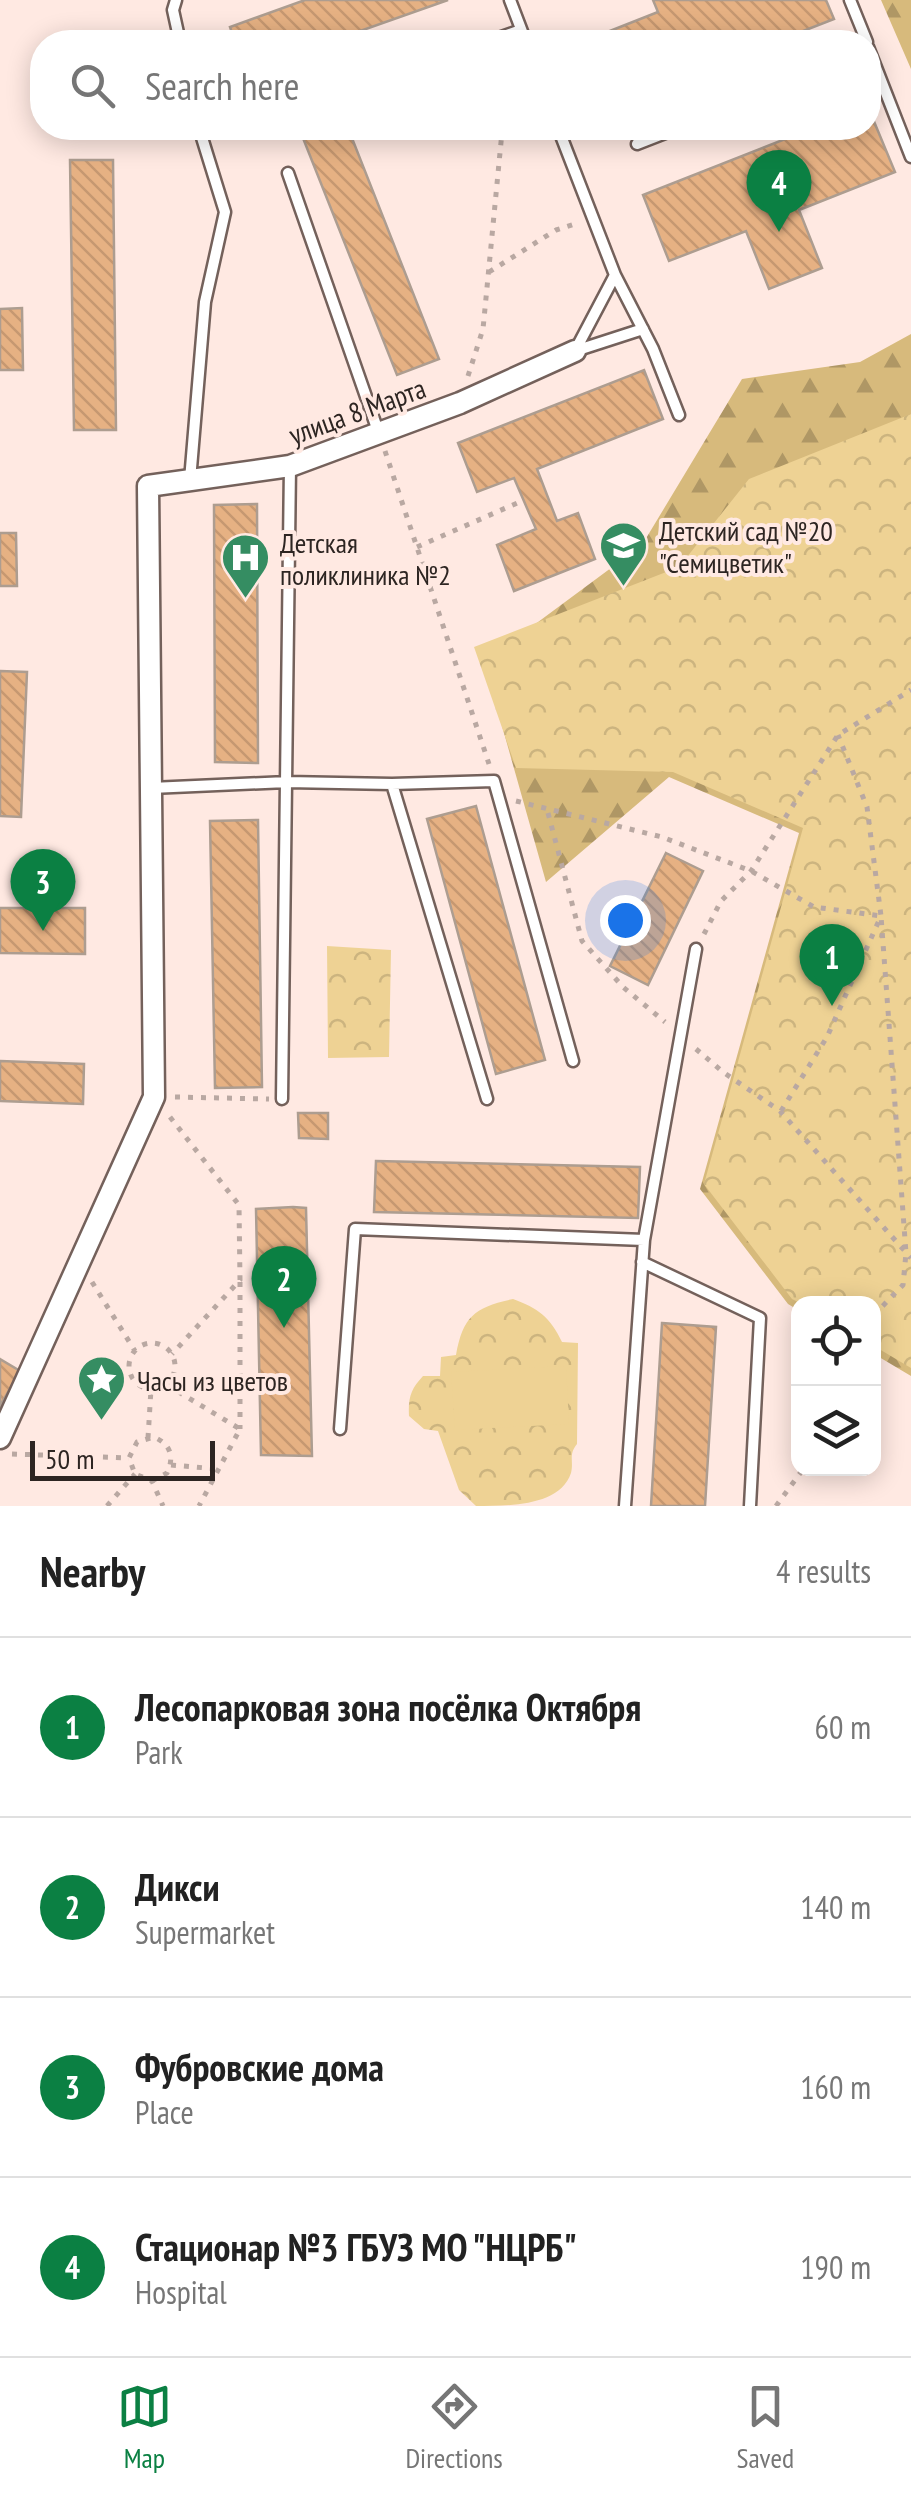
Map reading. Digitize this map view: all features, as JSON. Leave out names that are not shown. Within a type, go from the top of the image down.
[{"type":"street","name":"улица 8 Марта","points":[[149,788],[148,486],[290,466],[460,402],[575,351]]},
{"type":"street","points":[[0,1438],[154,1097],[149,788]]},
{"type":"lane","points":[[176,0],[173,10],[177,30]]},
{"type":"lane","points":[[510,0],[521,30]]},
{"type":"lane","points":[[850,0],[862,30]]},
{"type":"lane","points":[[881,80],[911,157]]},
{"type":"lane","points":[[190,480],[205,302],[225,212],[203,140]]},
{"type":"lane","points":[[563,140],[615,274],[679,415]]},
{"type":"lane","points":[[637,144],[647,140]]},
{"type":"lane","points":[[288,173],[378,430]]},
{"type":"lane","points":[[575,351],[615,274]]},
{"type":"lane","points":[[575,351],[643,329]]},
{"type":"lane","points":[[282,1099],[290,466]]},
{"type":"lane","points":[[149,788],[286,782],[494,781],[573,1061]]},
{"type":"lane","points":[[392,784],[487,1098]]},
{"type":"lane","points":[[625,1506],[644,1240],[696,949]]},
{"type":"lane","points":[[340,1429],[356,1229],[644,1240]]},
{"type":"lane","points":[[642,1262],[760,1318],[750,1506]]},
{"type":"path","points":[[460,402],[483,329],[501,140]]},
{"type":"path","points":[[489,272],[556,230],[592,218]]},
{"type":"path","points":[[378,430],[494,781]]},
{"type":"path","points":[[417,546],[524,500]]},
{"type":"path","points":[[696,949],[721,901],[751,871],[838,735],[911,690]]},
{"type":"path","points":[[838,735],[867,807],[881,916],[908,1255],[903,1285],[881,1308]]},
{"type":"path","points":[[498,796],[548,812],[662,837],[751,871],[814,907],[881,916]]},
{"type":"path","points":[[548,812],[582,941],[622,987],[722,1072],[780,1111],[908,1255]]},
{"type":"path","points":[[780,1111],[827,1037],[881,916]]},
{"type":"path","points":[[154,1097],[282,1099]]},
{"type":"path","points":[[154,1097],[239,1205],[240,1429],[199,1506]]},
{"type":"path","points":[[80,1262],[135,1351]]},
{"type":"path","points":[[172,1354],[240,1280]]},
{"type":"path","points":[[158,1344],[172,1354],[175,1370],[166,1385],[150,1390],[135,1382],[129,1367],[141,1346],[158,1344]]},
{"type":"path","points":[[166,1385],[240,1429]]},
{"type":"path","points":[[148,1438],[150,1390]]},
{"type":"path","points":[[152,1481],[168,1473],[171,1464],[169,1447],[148,1438],[137,1442],[129,1458],[135,1474],[152,1481],[163,1506]]},
{"type":"path","points":[[0,1454],[129,1458]]},
{"type":"path","points":[[171,1464],[219,1469]]},
{"type":"path","points":[[107,1506],[135,1474]]},
{"type":"path","points":[[776,1506],[798,1476]]},
{"type":"green space","points":[[881,0],[911,0],[911,69]]},
{"type":"green space","points":[[911,334],[911,1376],[881,1358],[881,1296],[791,1296],[791,1306],[700,1189],[799,833],[669,777],[546,882],[484,662],[642,545],[742,379],[860,362]]},
{"type":"green space","points":[[911,414],[911,1368],[881,1350],[881,1296],[791,1298],[704,1184],[803,828],[673,772],[516,768],[474,647],[679,567],[749,479]]},
{"type":"green space","points":[[327,946],[391,950],[389,1057],[328,1058]]},
{"type":"green space","points":[[513,1299],[542,1315],[562,1342],[578,1343],[577,1444],[571,1473],[556,1492],[532,1502],[476,1506],[459,1490],[438,1431],[424,1429],[409,1416],[410,1398],[423,1376],[440,1376],[441,1357],[456,1355],[473,1315]]},
{"type":"green space","points":[[566,1366],[569,1424],[455,1430],[451,1372]]},
{"type":"building","points":[[305,0],[448,0],[363,30],[230,27]]},
{"type":"building","points":[[653,0],[826,0],[834,19],[806,30],[612,30],[658,12]]},
{"type":"building","points":[[881,138],[895,172],[799,210],[822,268],[769,289],[746,231],[669,261],[643,195],[783,140]]},
{"type":"building","points":[[304,140],[353,140],[439,359],[397,375]]},
{"type":"building","points":[[70,160],[113,160],[116,430],[74,430]]},
{"type":"building","points":[[22,308],[23,370],[0,370],[0,309]]},
{"type":"building","name":"Детский сад №20 \"Семицветик\"","points":[[644,370],[663,419],[537,469],[557,521],[578,513],[595,559],[514,591],[497,545],[536,529],[514,478],[477,492],[458,443]]},
{"type":"building","points":[[257,504],[258,763],[215,762],[214,505]]},
{"type":"building","points":[[0,533],[16,533],[17,586],[0,586]]},
{"type":"building","points":[[0,671],[27,672],[21,817],[0,816]]},
{"type":"building","points":[[476,806],[545,1060],[496,1074],[427,819]]},
{"type":"building","points":[[258,820],[262,1087],[215,1088],[210,821]]},
{"type":"building","points":[[666,853],[703,871],[648,985],[610,966]]},
{"type":"building","points":[[0,908],[85,908],[85,954],[0,953]]},
{"type":"building","points":[[0,1061],[84,1064],[83,1104],[0,1101]]},
{"type":"building","points":[[298,1113],[328,1113],[328,1139],[299,1138]]},
{"type":"building","points":[[376,1161],[640,1167],[638,1218],[374,1212]]},
{"type":"building","points":[[306,1208],[312,1456],[261,1455],[256,1209]]},
{"type":"building","points":[[662,1323],[716,1327],[705,1506],[651,1506]]},
{"type":"building","points":[[0,1359],[20,1371],[0,1406]]},
{"type":"place","name":"Стационар №3 ГБУЗ МО \"НЦРБ\"","points":[[779,232]]},
{"type":"place","name":"Детский сад №20 \"Семицветик\"","points":[[624,588]]},
{"type":"place","name":"Детская поликлиника №2","points":[[245,600]]},
{"type":"place","name":"Фубровские дома","points":[[43,931]]},
{"type":"place","name":"Лесопарковая зона посёлка Октября","points":[[832,1006]]},
{"type":"place","name":"Дикси","points":[[284,1328]]},
{"type":"place","name":"Часы из цветов","points":[[102,1422]]}]
